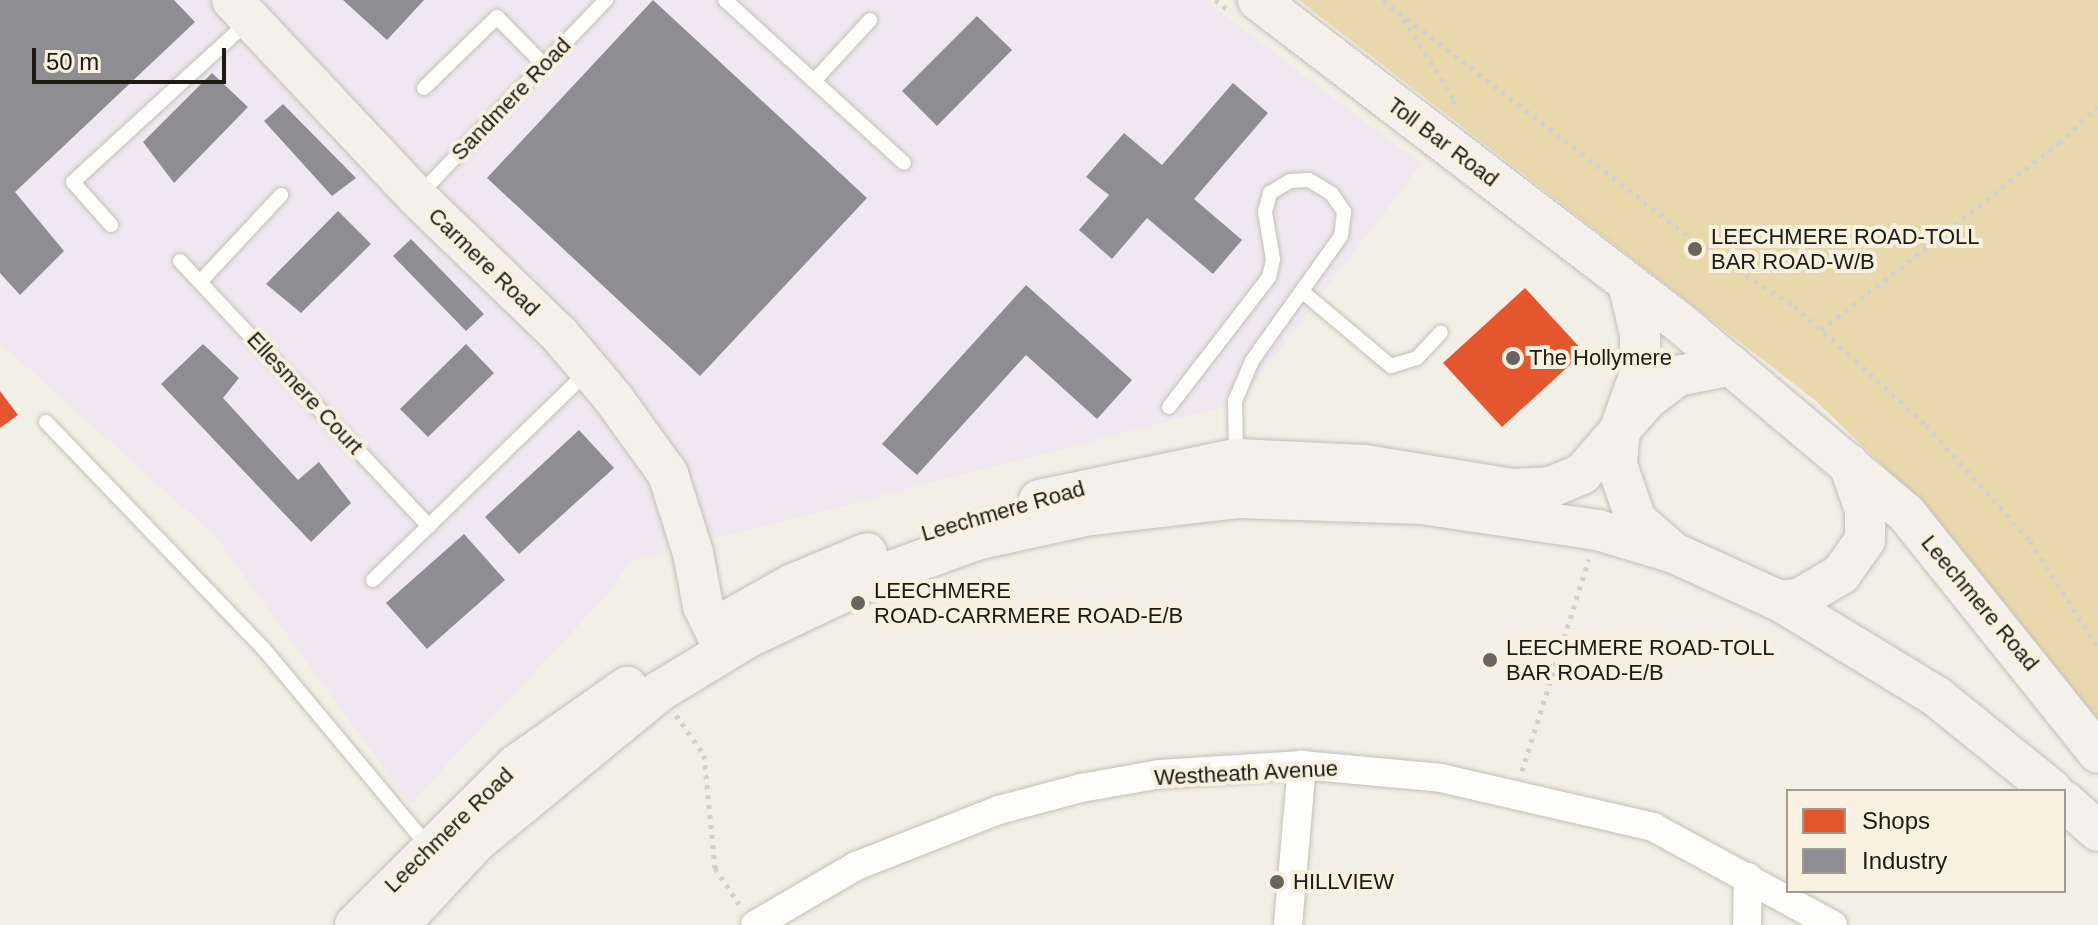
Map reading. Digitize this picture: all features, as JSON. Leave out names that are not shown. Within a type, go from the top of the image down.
[{"type":"street","name":"Toll Bar Road","points":[[1258,0],[1679,322]]},
{"type":"street","name":"Carmere Road","points":[[242,10],[417,197],[589,370],[668,474],[693,553],[698,591],[730,633]]},
{"type":"street","points":[[1628,283],[1640,334],[1640,373],[1620,429],[1618,474],[1636,520],[1674,553]]},
{"type":"street","name":"Leechmere Road","points":[[1679,322],[1906,513],[2098,753]]},
{"type":"street","name":"Leechmere Road","points":[[399,925],[476,842],[793,584],[887,545],[1001,509],[1236,459],[1365,465],[1514,489],[1551,487],[1582,474],[1647,399],[1678,376],[1731,365]]},
{"type":"street","points":[[1780,601],[1801,598],[1841,574],[1865,540],[1865,510],[1849,464]]},
{"type":"street","name":"Leechmere Road","points":[[355,925],[430,847],[516,765],[730,633],[962,545],[1085,516],[1239,498],[1421,504],[1598,530],[1674,553],[1780,601],[1937,697],[2051,789]]},
{"type":"street","points":[[1288,925],[1302,765]]},
{"type":"street","name":"Westheath Avenue","points":[[750,919],[856,866],[999,810],[1081,788],[1160,774],[1302,765],[1384,771],[1515,793],[1653,827],[1833,925]]},
{"type":"street","points":[[2066,803],[2098,831]]},
{"type":"street","points":[[1747,925],[1748,877]]},
{"type":"lane","name":"Sandmere Road","points":[[417,197],[606,0]]},
{"type":"lane","points":[[725,0],[904,163]]},
{"type":"lane","points":[[111,225],[73,182],[242,10]]},
{"type":"lane","points":[[424,88],[497,17],[544,65]]},
{"type":"lane","points":[[814,81],[870,20]]},
{"type":"lane","points":[[1169,407],[1269,277],[1273,259],[1265,212],[1270,193],[1290,181],[1309,180],[1332,194],[1344,212],[1333,252],[1252,361],[1235,401],[1236,459]]},
{"type":"lane","points":[[200,282],[281,195]]},
{"type":"lane","name":"Ellesmere Court","points":[[180,261],[429,526]]},
{"type":"lane","points":[[1304,293],[1391,366],[1417,358],[1441,332]]},
{"type":"lane","points":[[373,580],[589,370]]},
{"type":"lane","points":[[46,422],[263,648],[430,847]]},
{"type":"path","points":[[1383,0],[1704,248],[1794,306],[1926,425],[2030,541],[2098,647]]},
{"type":"path","points":[[1401,14],[1455,100],[1432,133]]},
{"type":"path","points":[[1821,330],[2059,143],[2098,106]]},
{"type":"path","points":[[1515,793],[1598,530]]},
{"type":"path","points":[[660,691],[704,755],[715,868],[750,919]]},
{"type":"shaded area","points":[[0,0],[1204,0],[1421,164],[1239,403],[629,561],[610,592],[410,804],[215,536],[0,343]]},
{"type":"shaded area","points":[[1299,0],[2098,0],[2098,726],[1922,503],[1816,401]]},
{"type":"building: Shops","name":"The Hollymere","points":[[1525,288],[1584,352],[1502,427],[1443,363]]},
{"type":"building: Shops","points":[[0,391],[18,415],[0,428]]},
{"type":"building: Industry","points":[[0,0],[174,0],[195,22],[15,192],[64,251],[20,295],[0,273]]},
{"type":"building: Industry","points":[[343,0],[424,0],[387,40]]},
{"type":"building: Industry","points":[[653,0],[867,198],[700,376],[487,178]]},
{"type":"building: Industry","points":[[977,16],[1012,50],[937,126],[902,91]]},
{"type":"building: Industry","points":[[212,73],[248,107],[174,183],[143,142]]},
{"type":"building: Industry","points":[[1233,83],[1268,113],[1194,199],[1242,240],[1213,274],[1147,218],[1112,259],[1079,230],[1109,195],[1086,177],[1124,133],[1162,165]]},
{"type":"building: Industry","points":[[283,104],[356,178],[332,196],[264,121]]},
{"type":"building: Industry","points":[[338,211],[371,244],[301,313],[266,284]]},
{"type":"building: Industry","points":[[411,239],[484,314],[466,331],[393,256]]},
{"type":"building: Industry","points":[[1026,285],[1132,380],[1097,419],[1026,355],[917,475],[882,444]]},
{"type":"building: Industry","points":[[203,344],[239,378],[223,398],[298,480],[319,462],[351,503],[311,542],[161,384]]},
{"type":"building: Industry","points":[[466,344],[494,373],[428,437],[400,409]]},
{"type":"building: Industry","points":[[579,430],[614,468],[519,554],[485,517]]},
{"type":"building: Industry","points":[[464,534],[505,580],[427,649],[386,603]]},
{"type":"place","name":"LEECHMERE ROAD-TOLL BAR ROAD-W/B","points":[[1695,249]]},
{"type":"place","name":"The Hollymere","points":[[1513,358]]},
{"type":"place","name":"LEECHMERE ROAD-CARRMERE ROAD-E/B","points":[[858,603]]},
{"type":"place","name":"LEECHMERE ROAD-TOLL BAR ROAD-E/B","points":[[1490,660]]},
{"type":"place","name":"HILLVIEW","points":[[1277,882]]}]
